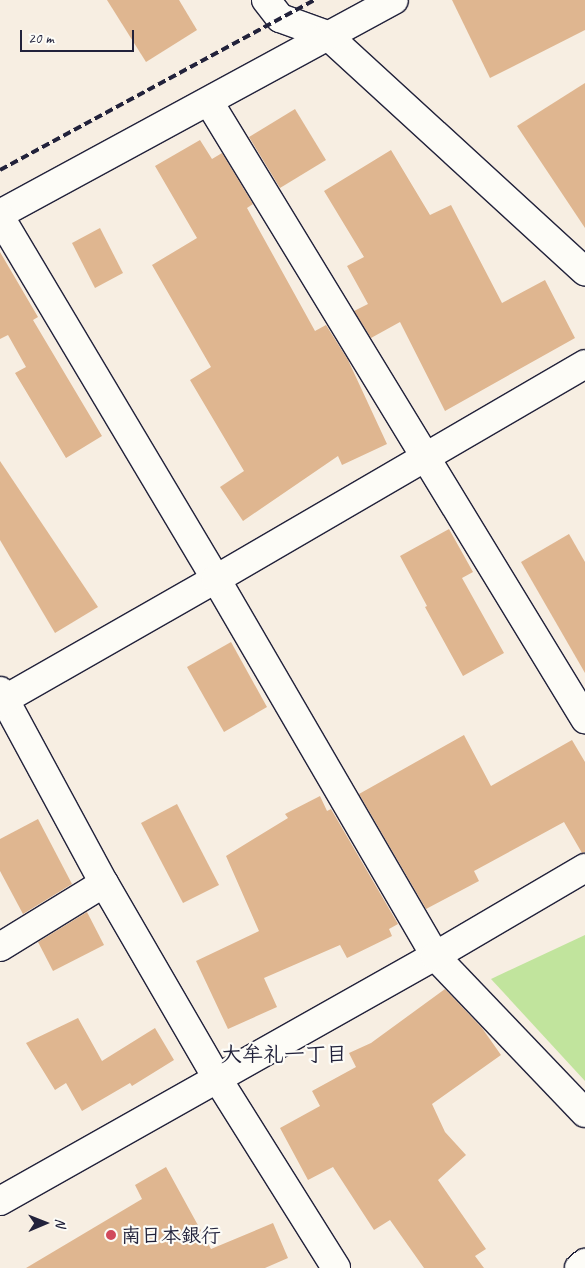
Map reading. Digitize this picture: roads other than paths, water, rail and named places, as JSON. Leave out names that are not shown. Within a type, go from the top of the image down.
[{"type":"street","points":[[266,0],[280,18],[328,35],[585,271]]},
{"type":"street","points":[[394,0],[0,216],[216,579],[434,956],[585,1113]]},
{"type":"street","points":[[209,102],[585,719]]},
{"type":"street","points":[[336,1268],[217,1078],[104,883],[2,697],[216,579],[585,364]]},
{"type":"street","points":[[0,1201],[434,956],[585,868]]},
{"type":"street","points":[[0,947],[104,883]]},
{"type":"street","points":[[579,1268],[585,1263]]},
{"type":"railway","points":[[0,170],[315,0]]},
{"type":"place","name":"南日本銀行","points":[[111,1235]]},
{"type":"district","name":"大牟礼一丁目","points":[[284,1054]]}]
